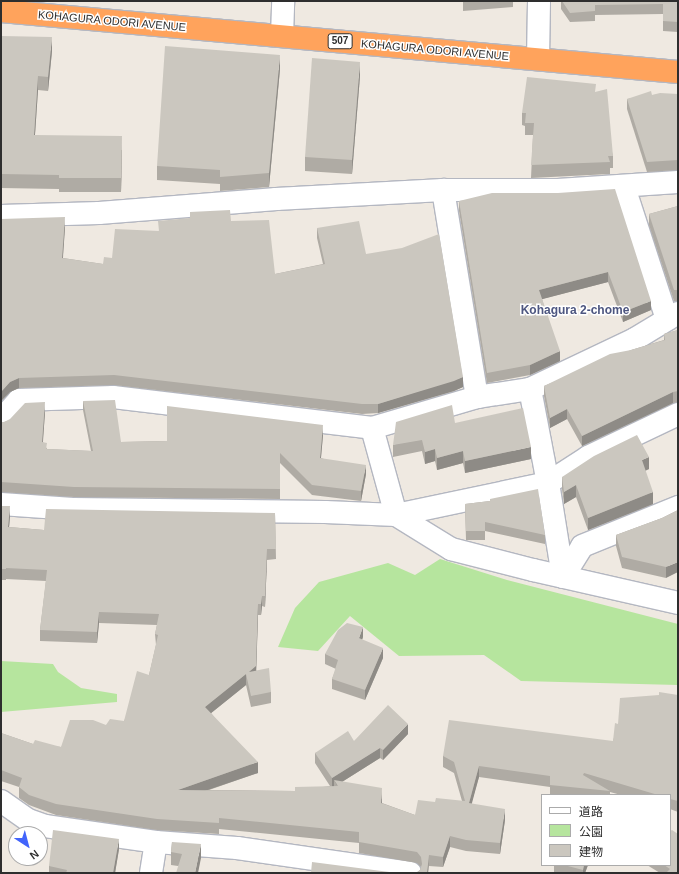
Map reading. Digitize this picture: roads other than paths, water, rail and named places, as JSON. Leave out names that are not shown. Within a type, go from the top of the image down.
[{"type":"highway","name":"KOHAGURA ODORI AVENUE","points":[[1,11],[678,72]]},
{"type":"street","points":[[282,36],[283,1]]},
{"type":"street","points":[[538,59],[539,1]]},
{"type":"street","points":[[1,216],[99,213],[276,199],[442,190],[558,190],[624,187],[678,182]]},
{"type":"street","points":[[1,420],[19,400],[113,397],[372,428],[477,397],[530,389],[635,339],[673,316],[624,187]]},
{"type":"street","points":[[442,190],[477,397]]},
{"type":"street","points":[[530,389],[548,483],[563,577]]},
{"type":"street","points":[[1,504],[73,510],[325,512],[396,515],[548,483],[588,457],[678,414]]},
{"type":"street","points":[[372,428],[396,515],[451,549],[563,577],[678,603]]},
{"type":"street","points":[[563,577],[582,546],[678,507]]},
{"type":"street","points":[[1,801],[28,820],[45,826],[156,842],[237,848],[410,873]]},
{"type":"street","points":[[152,873],[156,842]]},
{"type":"district","name":"Kohagura 2-chome","points":[[575,311]]}]
